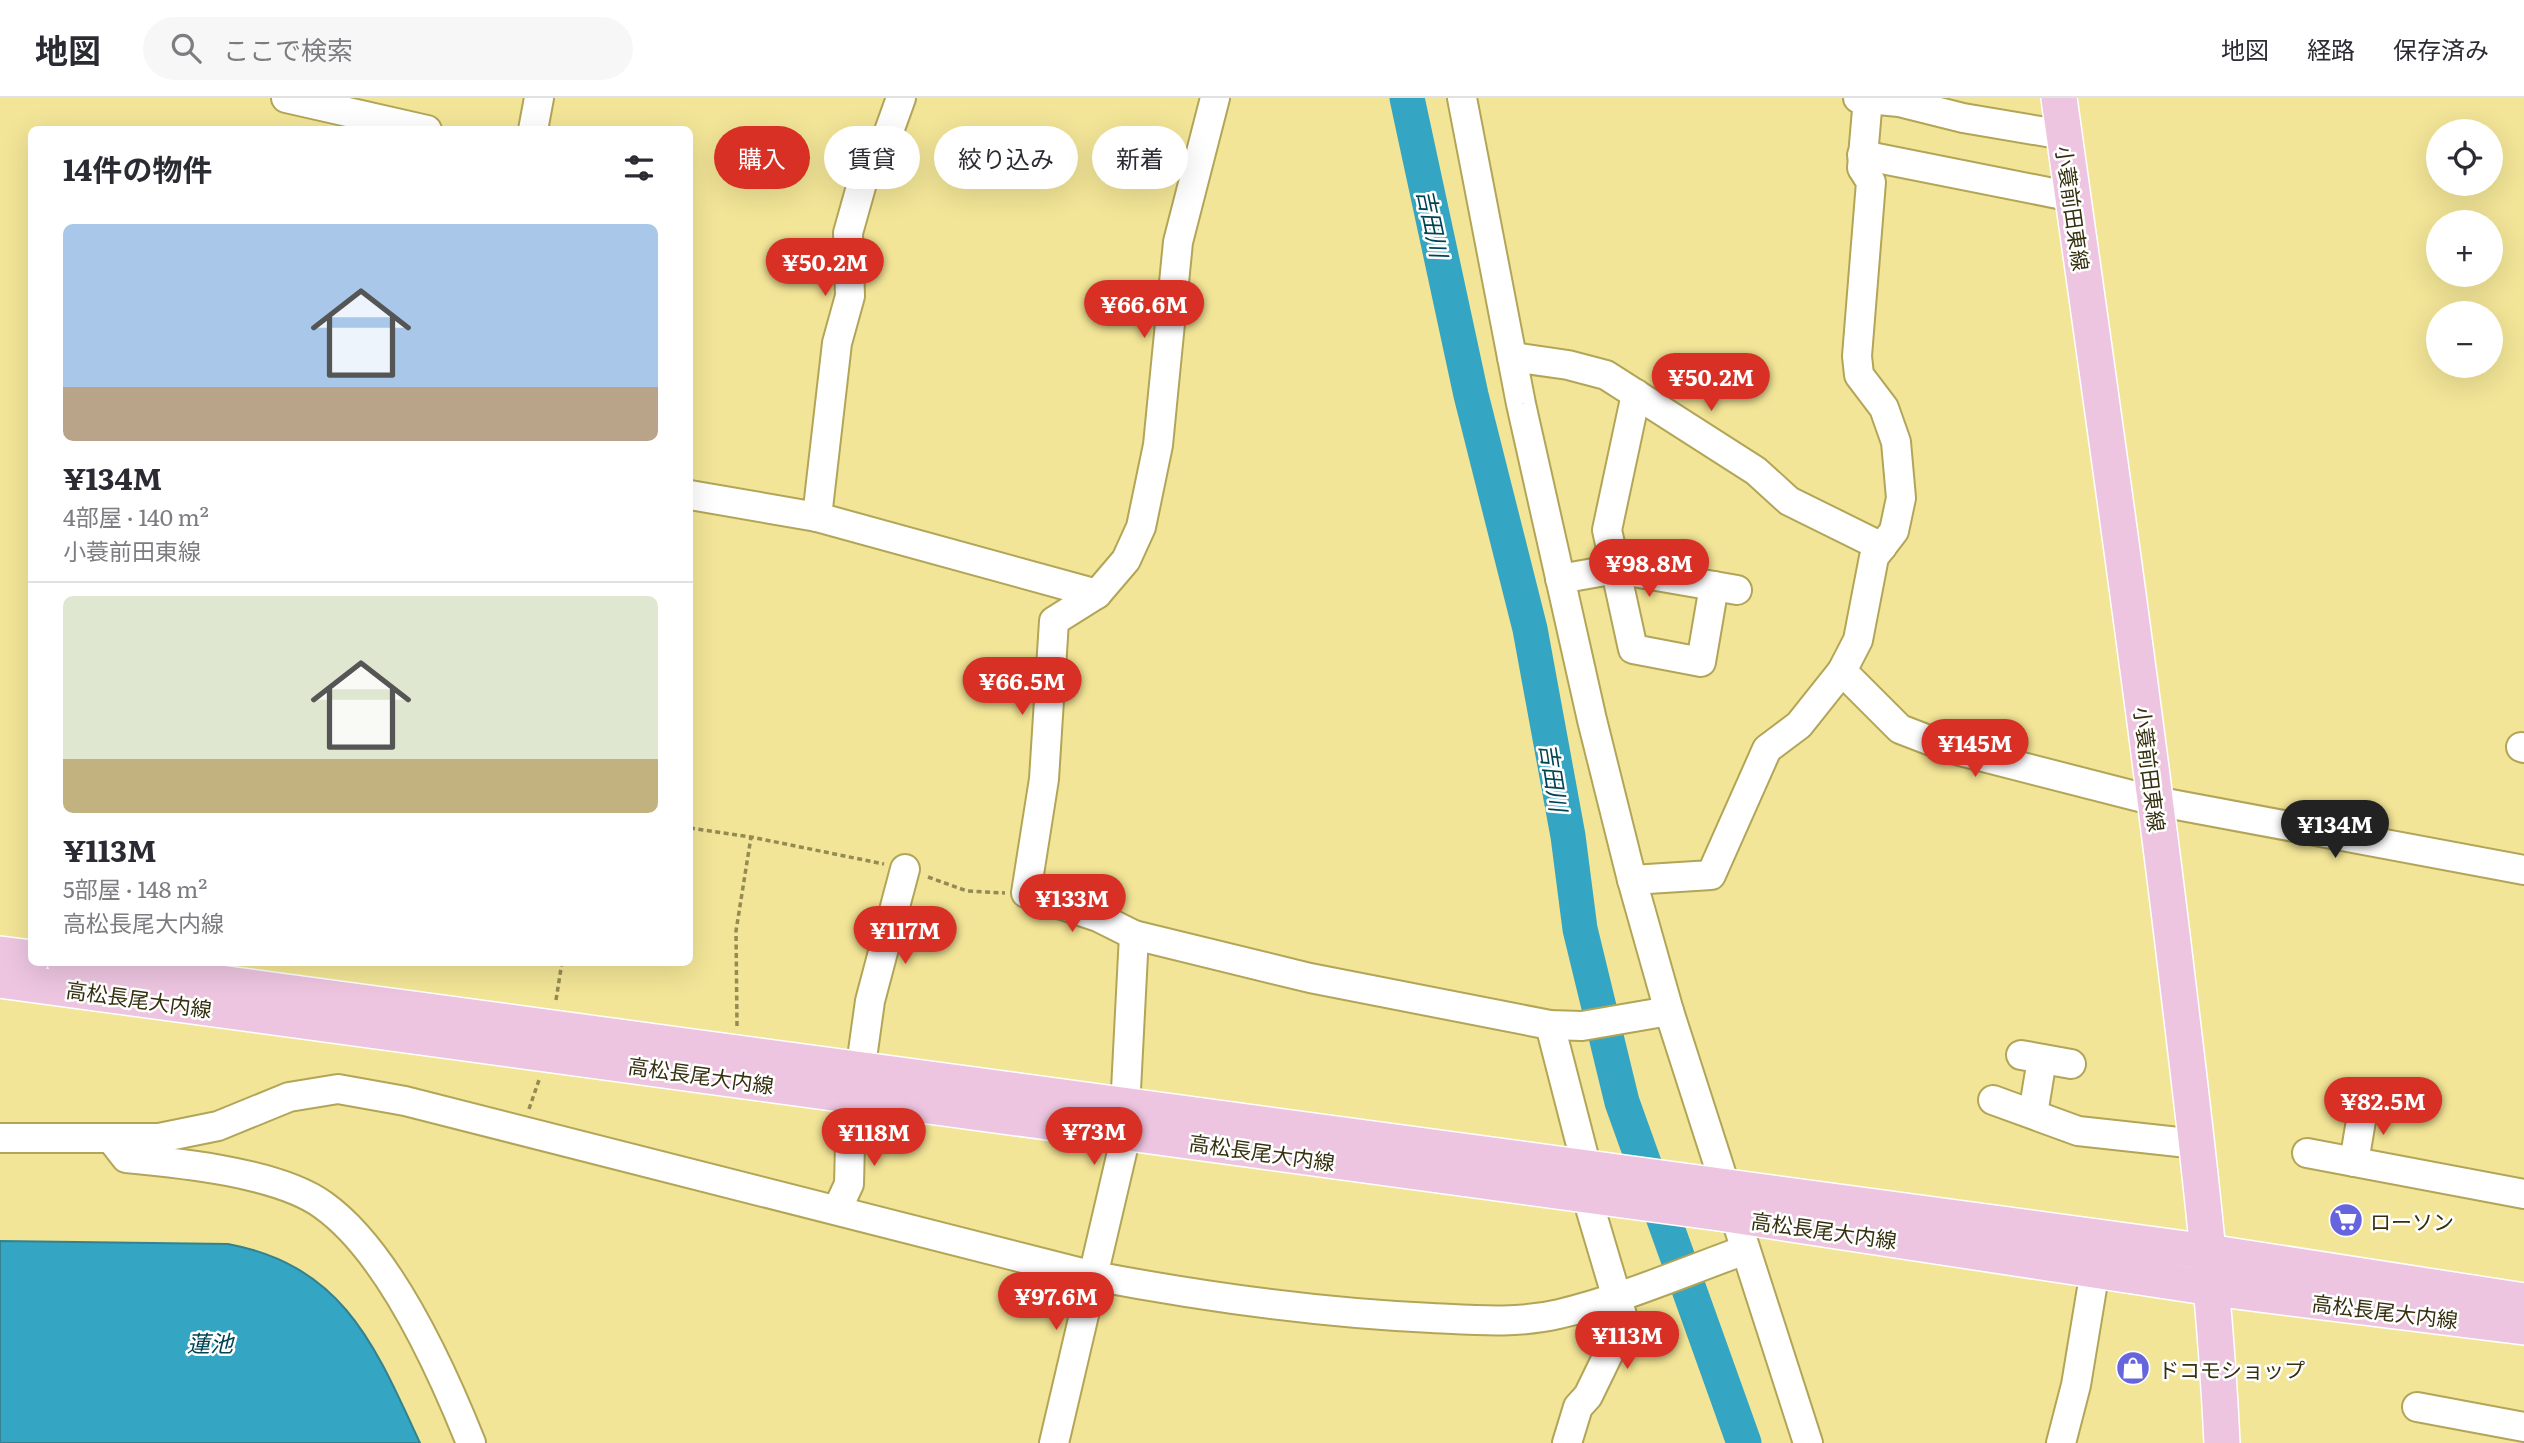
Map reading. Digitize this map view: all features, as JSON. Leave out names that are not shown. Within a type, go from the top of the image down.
[{"type":"main road","name":"小蓑前田東線","points":[[2059,98],[2155,802],[2197,1144],[2212,1288],[2222,1443]]},
{"type":"main road","points":[[0,954],[28,958]]},
{"type":"main road","name":"高松長尾大内線","points":[[91,966],[859,1083],[1126,1120],[1722,1200],[2208,1252],[2524,1301]]},
{"type":"main road","name":"高松長尾大内線","points":[[0,980],[859,1083]]},
{"type":"main road","name":"高松長尾大内線","points":[[1722,1200],[2095,1270],[2212,1288],[2524,1327]]},
{"type":"street","points":[[286,98],[409,126]]},
{"type":"street","points":[[534,126],[539,98]]},
{"type":"street","points":[[817,517],[837,343],[850,296],[848,233],[863,176],[876,170],[901,98]]},
{"type":"street","points":[[1215,98],[1178,242],[1158,445],[1141,527],[1126,560],[1097,594],[1054,621],[1050,645],[1044,779],[1026,893],[1098,917],[1134,935],[1310,978],[1550,1025],[1582,1026],[1669,1011]]},
{"type":"street","points":[[1462,98],[1512,357],[1560,579],[1632,880],[1736,1253],[1808,1443]]},
{"type":"street","points":[[1858,98],[1899,102],[1963,118],[2064,135]]},
{"type":"street","points":[[1632,880],[1711,875],[1767,748],[1800,725],[1842,671],[1858,640],[1874,557],[1894,531],[1901,498],[1896,442],[1884,408],[1859,375],[1857,356],[1871,182],[1862,169],[1868,98]]},
{"type":"street","points":[[1862,155],[2073,197]]},
{"type":"street","points":[[1512,357],[1567,365],[1606,375],[1756,471],[1789,502],[1882,547]]},
{"type":"street","points":[[1560,579],[1616,569],[1726,588],[1701,662],[1633,649],[1616,569],[1607,530],[1636,394]]},
{"type":"street","points":[[693,496],[817,517],[1097,594]]},
{"type":"street","points":[[1842,671],[1900,729],[1952,748],[2155,802],[2524,870]]},
{"type":"street","points":[[837,1210],[849,1184],[870,1001],[905,869]]},
{"type":"street","points":[[1054,1443],[1094,1276],[1126,1120],[1134,935]]},
{"type":"street","points":[[1550,1025],[1626,1293],[1624,1322],[1588,1396],[1578,1407],[1567,1443]]},
{"type":"street","points":[[2033,1114],[2031,1057],[2071,1064]]},
{"type":"street","points":[[0,1138],[159,1138],[218,1126],[289,1097],[338,1089],[405,1101],[1094,1276],[1174,1291],[1387,1316],[1484,1321],[1522,1320],[1559,1314],[1736,1253]]},
{"type":"street","points":[[1993,1100],[2078,1131],[2197,1144]]},
{"type":"street","points":[[2354,1161],[2364,1103]]},
{"type":"street","points":[[112,1140],[126,1158],[268,1181],[323,1204],[365,1241],[441,1367],[471,1443]]},
{"type":"street","points":[[2307,1153],[2524,1194]]},
{"type":"street","points":[[2061,1443],[2076,1385],[2095,1270]]},
{"type":"street","points":[[2417,1407],[2524,1427]]},
{"type":"path","points":[[693,828],[751,837],[736,931],[738,1039]]},
{"type":"path","points":[[556,1002],[561,966]]},
{"type":"path","points":[[521,1130],[540,1079]]},
{"type":"water","name":"蓮池","points":[[0,1241],[228,1244],[268,1255],[301,1271],[328,1291],[351,1315],[387,1374],[420,1443],[0,1443]]},
{"type":"waterway","name":"吉田川","points":[[1407,98],[1471,395],[1530,629],[1568,836],[1580,929],[1622,1102],[1744,1443]]},
{"type":"place","name":"ローソン","points":[[2346,1220]]},
{"type":"place","name":"ドコモショップ","points":[[2133,1368]]}]
